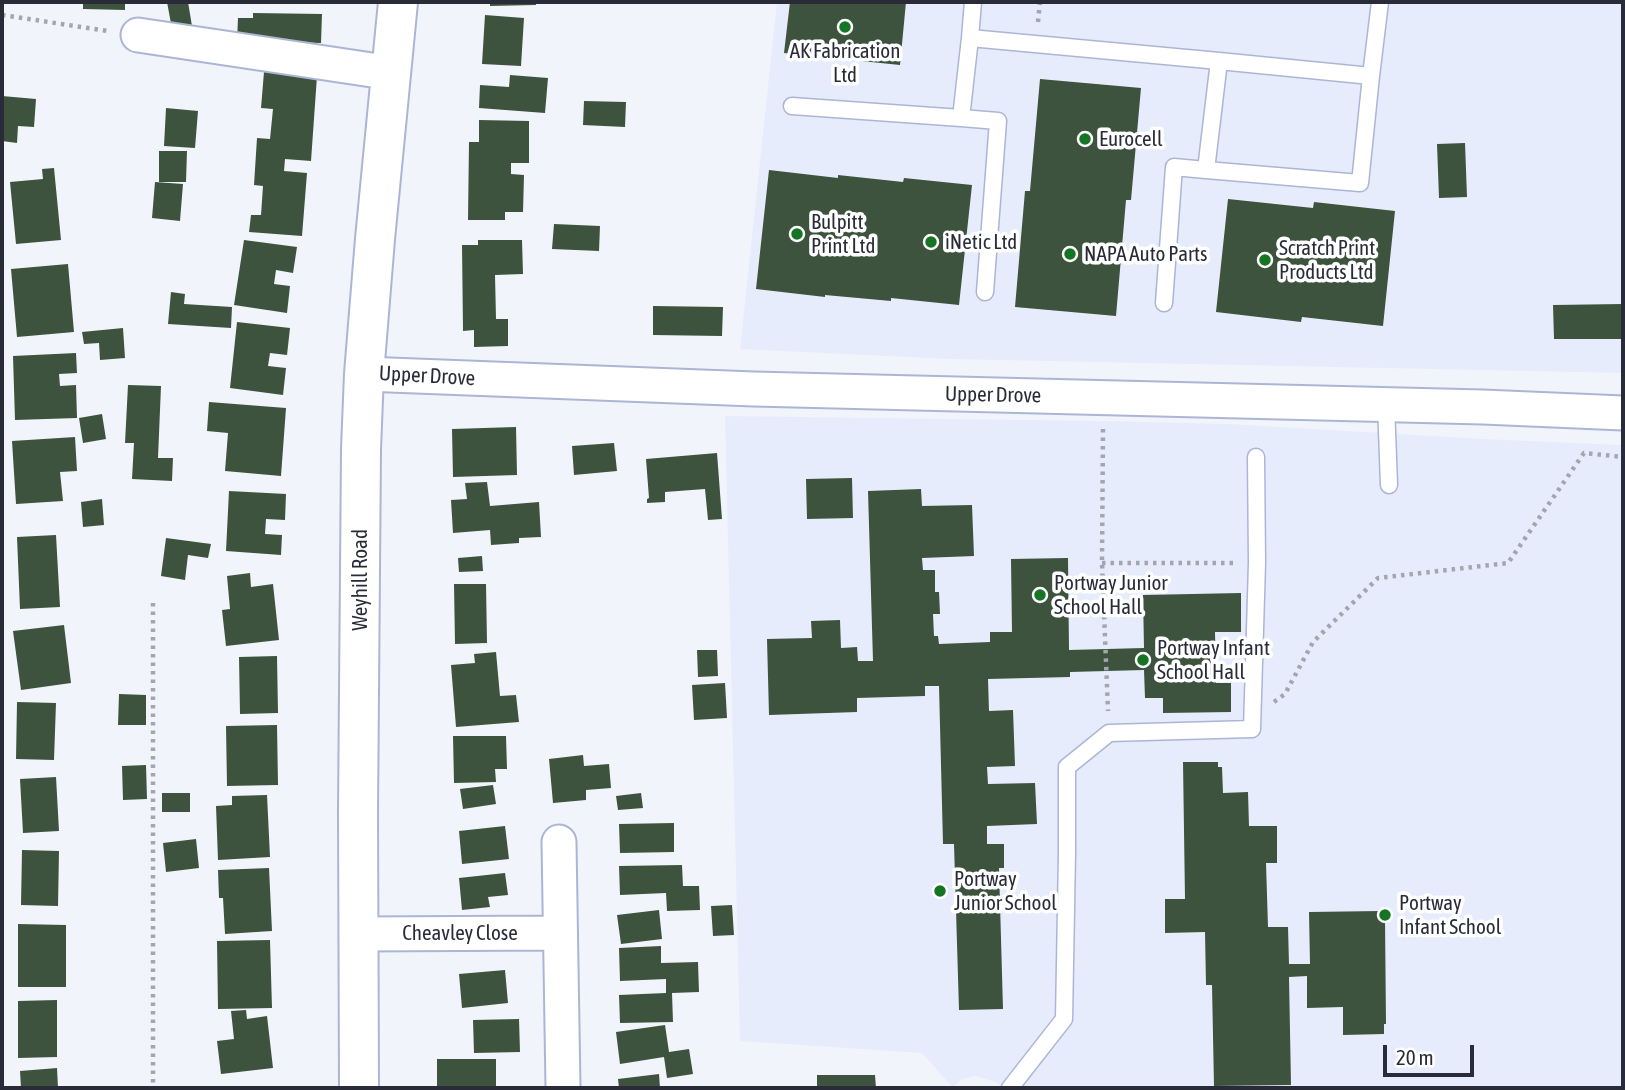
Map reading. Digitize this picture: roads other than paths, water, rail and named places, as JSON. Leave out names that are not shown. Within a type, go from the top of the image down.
[{"type":"main road","name":"Weyhill Road","points":[[359,1088],[359,611],[363,374],[398,2]]},
{"type":"street","points":[[138,35],[392,73]]},
{"type":"street","name":"Upper Drove","points":[[363,374],[754,389],[1386,404],[1623,413]]},
{"type":"street","points":[[559,842],[564,1088]]},
{"type":"street","name":"Cheavley Close","points":[[359,933],[561,933]]},
{"type":"lane","points":[[961,118],[973,2]]},
{"type":"lane","points":[[1164,303],[1174,167],[1360,183],[1380,2]]},
{"type":"lane","points":[[970,38],[1371,76]]},
{"type":"lane","points":[[1206,170],[1219,61]]},
{"type":"lane","points":[[792,106],[998,121],[985,292]]},
{"type":"lane","points":[[1386,404],[1389,485]]},
{"type":"lane","points":[[1010,1088],[1064,1019],[1067,767],[1108,733],[1252,729],[1258,563],[1256,457]]},
{"type":"place","name":"AK Fabrication Ltd","points":[[845,27]]},
{"type":"place","name":"Eurocell","points":[[1085,139]]},
{"type":"place","name":"Bulpitt Print Ltd","points":[[797,234]]},
{"type":"place","name":"iNetic Ltd","points":[[931,242]]},
{"type":"place","name":"NAPA Auto Parts","points":[[1070,254]]},
{"type":"place","name":"Scratch Print Products Ltd","points":[[1265,260]]},
{"type":"place","name":"Portway Junior School Hall","points":[[1040,595]]},
{"type":"place","name":"Portway Infant School Hall","points":[[1143,660]]},
{"type":"place","name":"Portway Junior School","points":[[940,891]]},
{"type":"place","name":"Portway Infant School","points":[[1385,915]]}]
